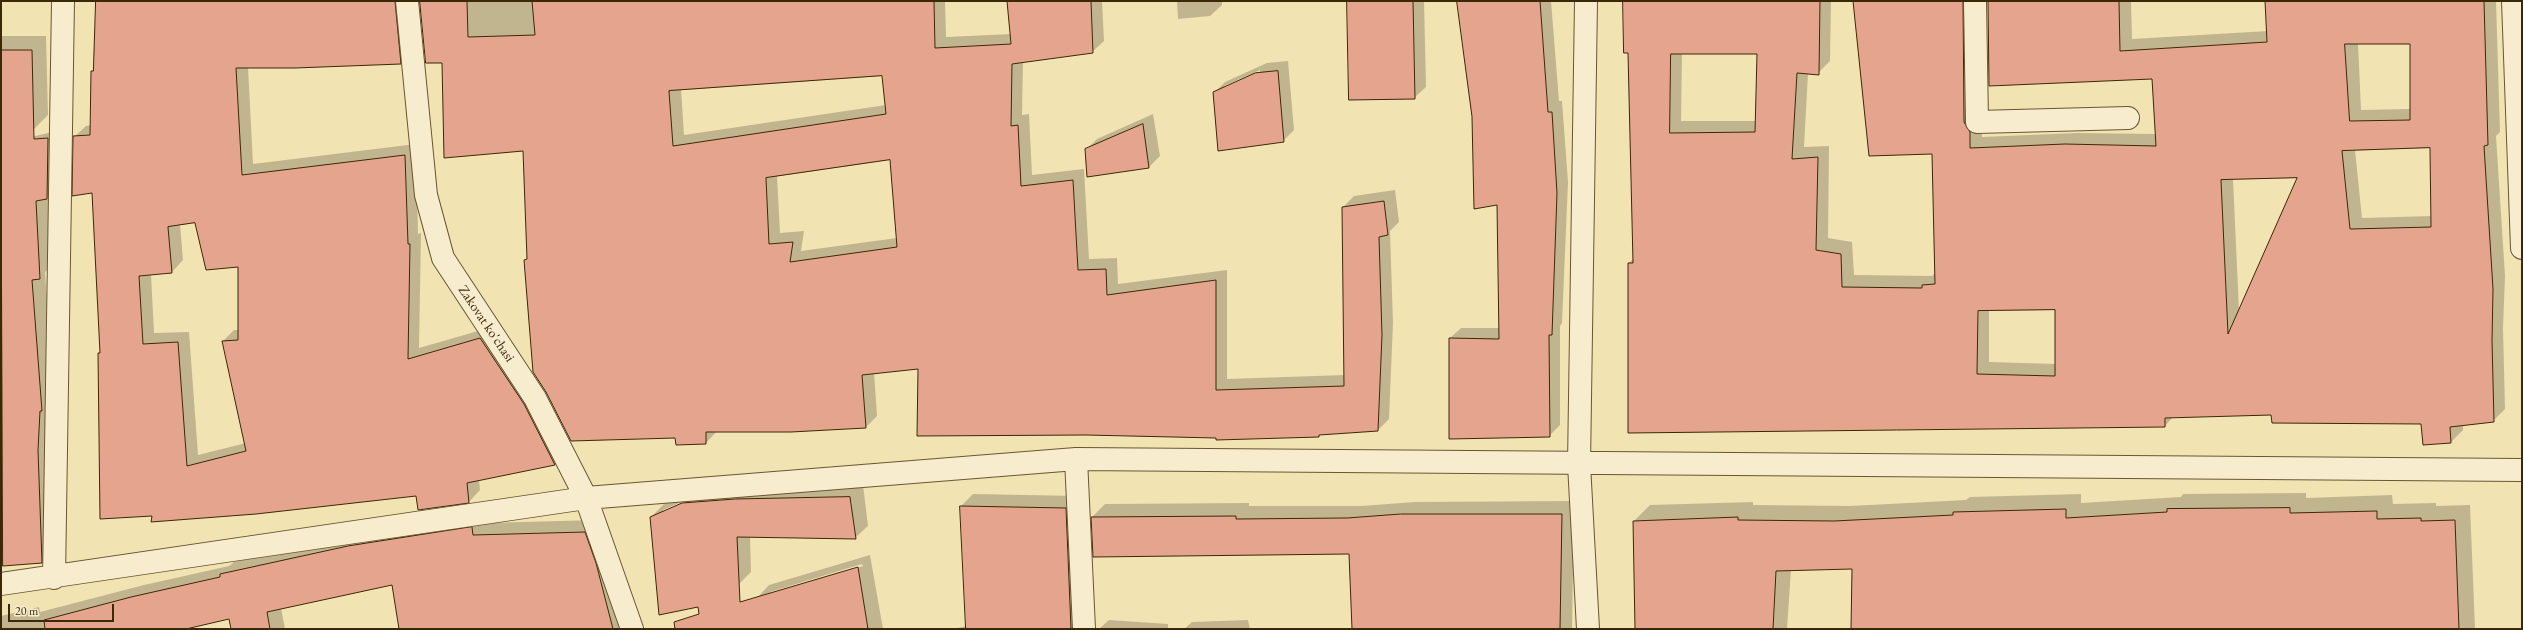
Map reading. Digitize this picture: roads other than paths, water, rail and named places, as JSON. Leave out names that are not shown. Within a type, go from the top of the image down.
[{"type":"street","points":[[54,578],[62,1]]},
{"type":"street","name":"Zakovat ko'chasi","points":[[407,1],[426,195],[443,258],[535,398],[586,498],[632,629]]},
{"type":"street","points":[[1586,1],[1579,464],[1588,629]]},
{"type":"street","points":[[1975,1],[1977,122],[2128,118]]},
{"type":"street","points":[[2513,1],[2522,248]]},
{"type":"street","points":[[1,584],[18,580],[54,578],[586,498],[1076,459],[2522,470]]},
{"type":"street","points":[[1076,459],[1084,629]]}]
